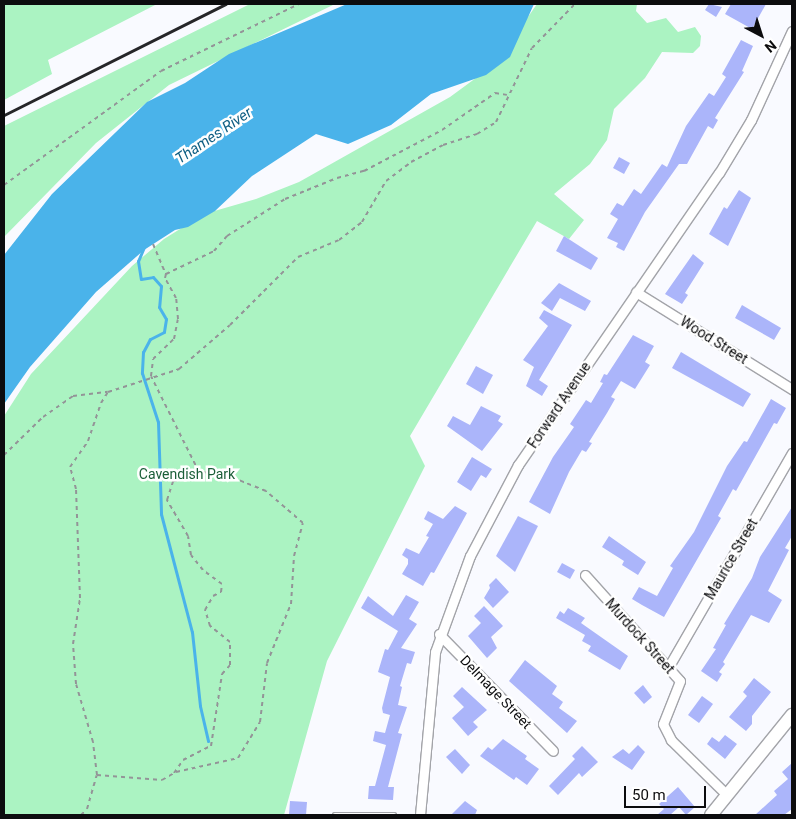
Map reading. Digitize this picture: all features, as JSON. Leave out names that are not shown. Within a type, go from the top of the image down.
[{"type":"main road","points":[[711,815],[792,715]]},
{"type":"street","name":"Forward Avenue","points":[[420,815],[439,634],[470,556],[518,465],[719,174],[751,120],[792,31]]},
{"type":"street","name":"Wood Street","points":[[636,292],[792,389]]},
{"type":"street","name":"Maurice Street","points":[[669,666],[792,453]]},
{"type":"street","name":"Murdock Street","points":[[585,575],[669,666],[680,681],[663,724],[671,740],[727,795]]},
{"type":"street","name":"Delmage Street","points":[[439,634],[553,751]]},
{"type":"lane","points":[[336,815],[394,815]]},
{"type":"path","points":[[4,185],[161,71],[299,4]]},
{"type":"path","points":[[4,455],[43,417],[73,396],[108,392],[179,369],[203,350],[298,257],[339,240],[362,222],[386,181],[411,162],[443,145],[478,134],[496,122],[507,95],[532,48],[575,4]]},
{"type":"path","points":[[166,274],[214,251],[227,236],[285,199],[364,171],[442,130],[495,92],[507,95]]},
{"type":"path","points":[[152,244],[166,274],[165,278],[176,298],[178,319],[174,339],[153,359],[151,378],[200,472]]},
{"type":"path","points":[[81,815],[86,809],[97,775],[93,742],[76,684],[73,644],[80,598],[76,488],[70,467],[88,441],[108,392]]},
{"type":"path","points":[[97,775],[162,780],[174,773],[238,758],[260,722],[267,663],[291,604],[294,556],[303,523],[266,491],[224,474],[200,472],[195,477],[173,481],[167,500],[188,536],[191,555],[203,570],[222,584],[221,592],[213,596],[205,610],[210,626],[230,642],[231,651],[230,665],[222,674],[214,741],[211,746],[183,760],[174,773]]},
{"type":"green space","points":[[4,4],[157,4],[48,60],[52,74],[4,100]]},
{"type":"green space","points":[[250,4],[335,4],[169,85],[96,143],[4,237],[4,126]]},
{"type":"green space","name":"Cavendish Park","points":[[537,4],[637,4],[636,11],[647,23],[666,18],[678,32],[695,27],[701,36],[700,46],[693,53],[662,52],[645,78],[614,109],[607,140],[590,164],[554,194],[584,220],[569,239],[537,221],[410,436],[425,466],[327,661],[284,815],[4,815],[4,416],[31,374],[132,266],[164,239],[204,214],[256,199],[299,182],[450,97],[495,64]]},
{"type":"water","name":"Thames River","points":[[347,4],[534,4],[510,57],[486,75],[431,94],[391,125],[348,144],[316,134],[252,176],[215,211],[188,227],[175,230],[144,250],[96,292],[30,367],[4,404],[4,255],[52,194],[147,102],[185,83],[229,54]]},
{"type":"building","points":[[709,4],[722,7],[716,17],[705,10]]},
{"type":"building","points":[[731,4],[766,4],[752,29],[725,14]]},
{"type":"building","points":[[741,40],[753,46],[742,71],[744,72],[715,118],[718,120],[713,129],[708,126],[687,164],[679,164],[645,212],[624,251],[616,247],[618,243],[607,238],[618,219],[610,214],[617,203],[623,206],[634,189],[641,194],[662,164],[667,167],[686,126],[709,93],[714,96],[726,77],[722,74]]},
{"type":"building","points":[[619,157],[630,163],[624,174],[613,168]]},
{"type":"building","points":[[739,190],[751,198],[728,246],[709,234],[724,207],[727,209]]},
{"type":"building","points":[[564,236],[598,258],[591,270],[556,251]]},
{"type":"building","points":[[693,254],[704,263],[685,293],[688,295],[682,304],[665,294]]},
{"type":"building","points":[[559,283],[591,301],[585,311],[560,298],[552,311],[541,303]]},
{"type":"building","points":[[742,305],[781,328],[774,340],[735,318]]},
{"type":"building","points":[[544,310],[572,325],[539,380],[548,386],[542,396],[526,386],[534,367],[523,360],[548,326],[539,318]]},
{"type":"building","points":[[633,335],[654,346],[645,362],[650,365],[635,389],[621,381],[611,397],[615,399],[589,442],[592,443],[586,452],[582,450],[569,472],[550,514],[529,502],[553,457],[574,427],[570,424],[586,400],[591,403],[603,383],[600,382],[604,374],[607,375]]},
{"type":"building","points":[[681,352],[751,394],[743,407],[672,368]]},
{"type":"building","points":[[476,366],[493,375],[483,394],[466,384]]},
{"type":"building","points":[[771,399],[786,408],[777,424],[774,423],[736,491],[733,489],[718,516],[721,518],[664,617],[632,599],[639,587],[657,596],[673,568],[670,566],[694,532],[727,466],[744,441],[747,442]]},
{"type":"building","points":[[481,406],[501,416],[498,421],[503,424],[482,451],[447,426],[453,416],[470,425]]},
{"type":"building","points":[[472,457],[492,469],[486,478],[481,475],[471,491],[457,482]]},
{"type":"building","points":[[455,506],[467,513],[434,573],[431,572],[423,586],[402,574],[408,564],[408,559],[402,555],[406,548],[419,554],[429,537],[426,536],[433,524],[424,519],[428,511],[443,519]]},
{"type":"building","points":[[792,507],[792,536],[785,548],[789,550],[768,591],[782,600],[769,623],[751,615],[723,662],[725,664],[719,672],[722,674],[717,682],[701,671],[716,649],[713,648],[726,625],[724,624],[752,578],[760,557]]},
{"type":"building","points":[[518,516],[538,526],[515,572],[496,556]]},
{"type":"building","points":[[609,536],[646,562],[638,575],[622,565],[624,561],[602,547]]},
{"type":"building","points":[[562,563],[575,570],[570,579],[557,572]]},
{"type":"building","points":[[496,578],[509,592],[493,608],[484,598],[490,588],[489,585]]},
{"type":"building","points":[[406,595],[419,602],[409,619],[417,624],[401,648],[415,652],[411,664],[407,663],[400,686],[402,687],[398,705],[407,707],[398,733],[402,734],[388,787],[394,787],[393,800],[368,799],[369,786],[375,786],[386,745],[373,741],[375,731],[385,733],[390,715],[383,713],[382,708],[390,677],[378,672],[385,649],[388,650],[398,631],[361,608],[368,596],[393,616]]},
{"type":"building","points":[[484,606],[503,626],[491,637],[497,648],[487,658],[468,636],[481,623],[474,616]]},
{"type":"building","points":[[568,608],[585,618],[581,623],[628,656],[620,670],[588,651],[591,646],[582,641],[585,635],[556,618],[560,611],[564,614]]},
{"type":"building","points":[[525,660],[557,686],[552,694],[563,702],[559,708],[577,721],[567,733],[509,681]]},
{"type":"building","points":[[754,678],[771,692],[752,716],[752,724],[746,731],[729,717],[747,696],[743,692]]},
{"type":"building","points":[[643,685],[652,697],[644,704],[634,693]]},
{"type":"building","points":[[462,687],[487,710],[473,722],[478,727],[468,736],[452,718],[464,707],[453,696]]},
{"type":"building","points":[[702,696],[713,704],[699,723],[688,715]]},
{"type":"building","points":[[725,735],[737,744],[725,759],[707,744],[712,737],[719,742]]},
{"type":"building","points":[[503,739],[527,756],[525,759],[539,769],[527,785],[516,777],[514,780],[480,756],[488,747],[492,750]]},
{"type":"building","points":[[638,745],[645,752],[632,770],[612,757],[623,749],[629,754]]},
{"type":"building","points":[[582,746],[598,762],[582,777],[579,773],[558,795],[549,786],[575,759],[572,756]]},
{"type":"building","points":[[455,749],[470,765],[462,774],[446,757]]},
{"type":"building","points":[[792,763],[792,809],[784,815],[755,815],[777,795],[774,791],[788,779],[782,772]]},
{"type":"building","points":[[678,787],[695,807],[686,815],[679,807],[670,815],[657,815],[664,809],[659,804]]},
{"type":"building","points":[[290,801],[307,802],[306,815],[289,815]]},
{"type":"building","points":[[465,801],[477,810],[475,815],[451,815]]},
{"type":"waterway","points":[[144,247],[138,261],[141,279],[153,277],[161,286],[159,307],[166,319],[164,332],[150,339],[143,352],[142,373],[158,422],[161,514],[192,632],[200,706],[208,741]]},
{"type":"railway","points":[[4,115],[226,4]]}]
